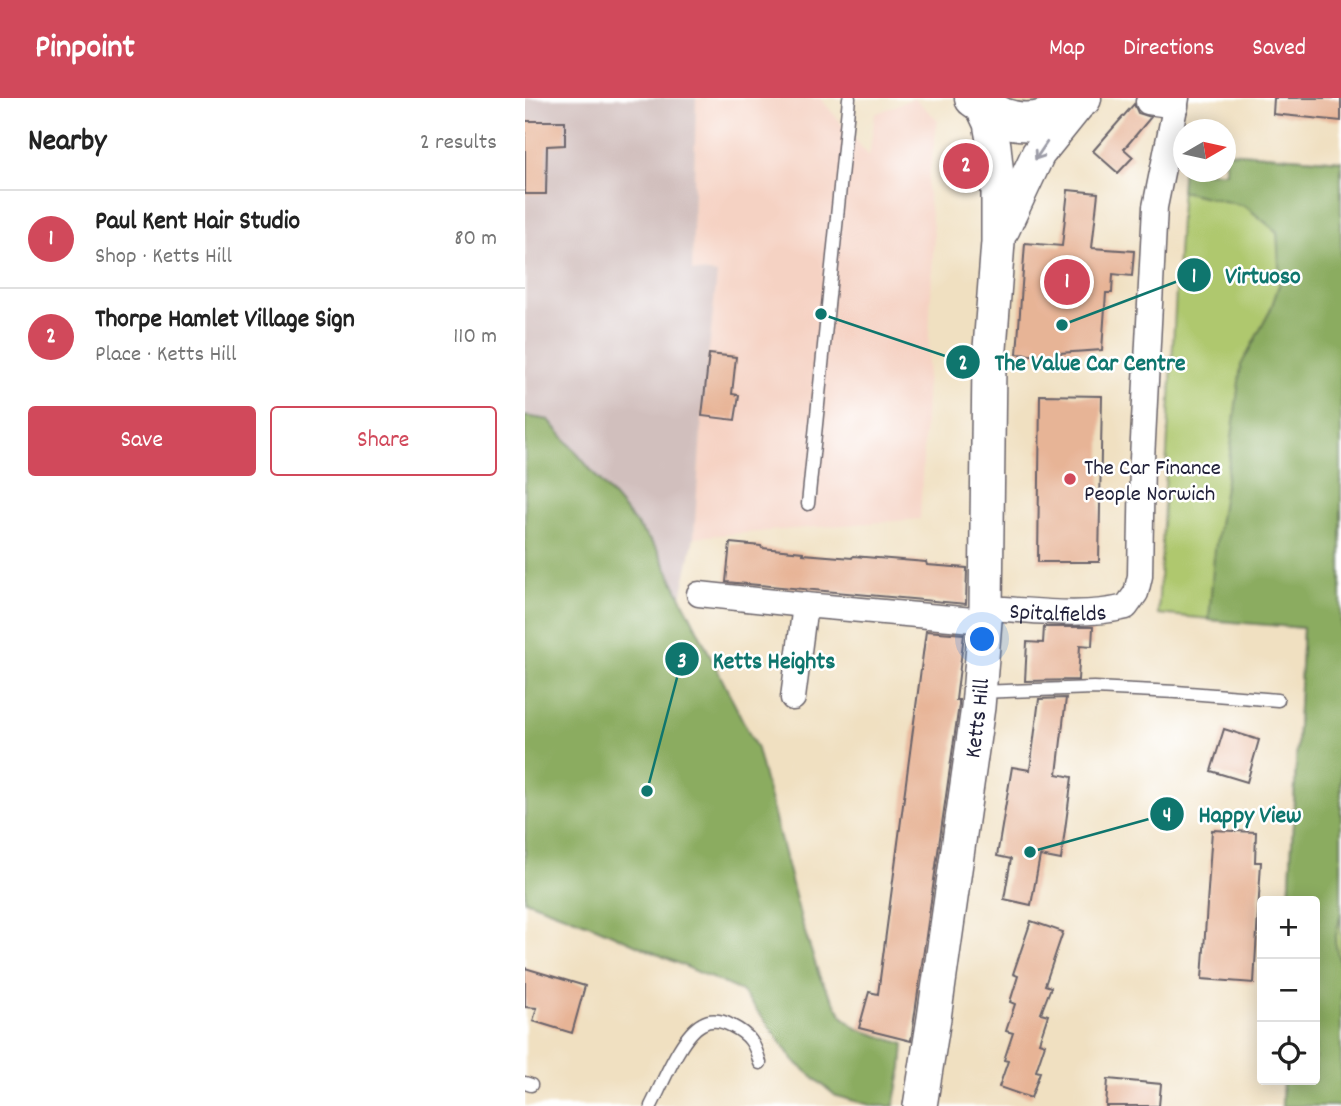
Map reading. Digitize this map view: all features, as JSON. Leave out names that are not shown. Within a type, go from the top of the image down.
[{"type":"main road","points":[[977,100],[1000,116],[1023,122],[1042,120],[1059,114],[1082,98]]},
{"type":"main road","name":"Ketts Hill","points":[[998,242],[1038,154],[1082,98]]},
{"type":"main road","name":"Ketts Hill","points":[[921,1106],[979,692],[985,615],[989,362],[998,242],[994,146],[989,123],[977,100]]},
{"type":"street","name":"Spitalfields","points":[[699,594],[805,606],[985,615],[1085,613],[1126,607],[1136,593],[1140,576],[1142,459],[1155,208],[1177,102],[1148,102]]},
{"type":"street","points":[[793,698],[805,606]]},
{"type":"lane","points":[[808,504],[849,98]]},
{"type":"lane","points":[[979,692],[1094,688],[1278,700]]},
{"type":"lane","points":[[652,1106],[687,1037],[700,1024],[721,1021],[745,1034],[756,1046],[760,1063]]},
{"type":"shaded area","points":[[525,98],[696,98],[692,271],[717,274],[702,416],[694,537],[681,597],[657,549],[549,420],[525,416]]},
{"type":"shaded area","points":[[696,98],[820,98],[869,156],[875,114],[914,98],[938,120],[927,187],[934,235],[920,519],[694,537],[702,416],[716,274],[692,271]]},
{"type":"green space","points":[[1236,153],[1341,161],[1341,1106],[1282,1106],[1283,1085],[1320,1085],[1320,896],[1289,896],[1303,628],[1158,614],[1182,182],[1236,182]]},
{"type":"green space","points":[[1236,153],[1341,161],[1341,912],[1335,941],[1341,971],[1341,1106],[1282,1106],[1283,1085],[1320,1085],[1320,896],[1289,896],[1303,628],[1209,620],[1214,556],[1241,365],[1270,311],[1280,282],[1277,232],[1245,206],[1181,191],[1182,182],[1236,182]]},
{"type":"green space","points":[[525,416],[549,420],[657,549],[757,749],[802,923],[820,978],[843,1017],[858,1029],[904,1044],[894,1106],[874,1106],[836,1096],[794,1061],[741,991],[596,927],[525,900]]},
{"type":"building","points":[[1274,98],[1341,98],[1341,121],[1273,114]]},
{"type":"building","points":[[1134,104],[1138,113],[1151,117],[1124,149],[1133,157],[1118,173],[1093,151]]},
{"type":"building","points":[[525,121],[565,121],[565,145],[547,146],[546,194],[525,194]]},
{"type":"building","points":[[1068,190],[1098,193],[1092,248],[1134,251],[1132,276],[1113,274],[1112,293],[1106,293],[1102,350],[1059,353],[1059,357],[1017,354],[1025,243],[1062,246]]},
{"type":"building","points":[[709,354],[736,357],[732,394],[739,395],[735,420],[702,416]]},
{"type":"building","name":"The Car Finance People Norwich","points":[[1040,395],[1102,396],[1099,562],[1038,562]]},
{"type":"building","points":[[730,543],[803,554],[926,562],[927,565],[967,568],[966,604],[726,582]]},
{"type":"building","points":[[1044,627],[1093,627],[1092,646],[1080,645],[1078,680],[1025,681],[1027,642],[1043,643]]},
{"type":"building","points":[[926,631],[964,634],[956,700],[959,700],[959,705],[911,1041],[859,1028],[869,992],[878,994]]},
{"type":"building","points":[[1066,698],[1057,774],[1072,777],[1061,860],[1040,856],[1031,905],[1004,899],[1011,859],[997,856],[1012,767],[1030,770],[1039,699]]},
{"type":"building","points":[[1224,729],[1259,740],[1247,782],[1211,771]]},
{"type":"building","points":[[1212,830],[1256,832],[1255,862],[1261,862],[1254,983],[1202,979]]},
{"type":"building","points":[[1031,921],[1063,932],[1045,985],[1051,987],[1041,1013],[1048,1015],[1039,1042],[1045,1044],[1036,1071],[1040,1072],[1031,1098],[999,1087],[1008,1061],[1004,1060],[1013,1033],[1006,1031],[1015,1004],[1010,1002],[1018,976],[1013,974]]},
{"type":"building","points":[[525,968],[585,986],[572,1033],[533,1021],[537,1008],[525,1007]]},
{"type":"building","points":[[1108,1079],[1161,1084],[1159,1106],[1106,1106]]},
{"type":"place","name":"Thorpe Hamlet Village Sign","points":[[966,166]]},
{"type":"place","name":"Paul Kent Hair Studio","points":[[1067,282]]},
{"type":"place","name":"The Value Car Centre","points":[[821,314]]},
{"type":"place","name":"Virtuoso","points":[[1062,325]]},
{"type":"place","name":"The Car Finance People Norwich","points":[[1070,479]]},
{"type":"place","name":"Ketts Heights","points":[[647,791]]},
{"type":"place","name":"Happy View","points":[[1030,852]]}]
